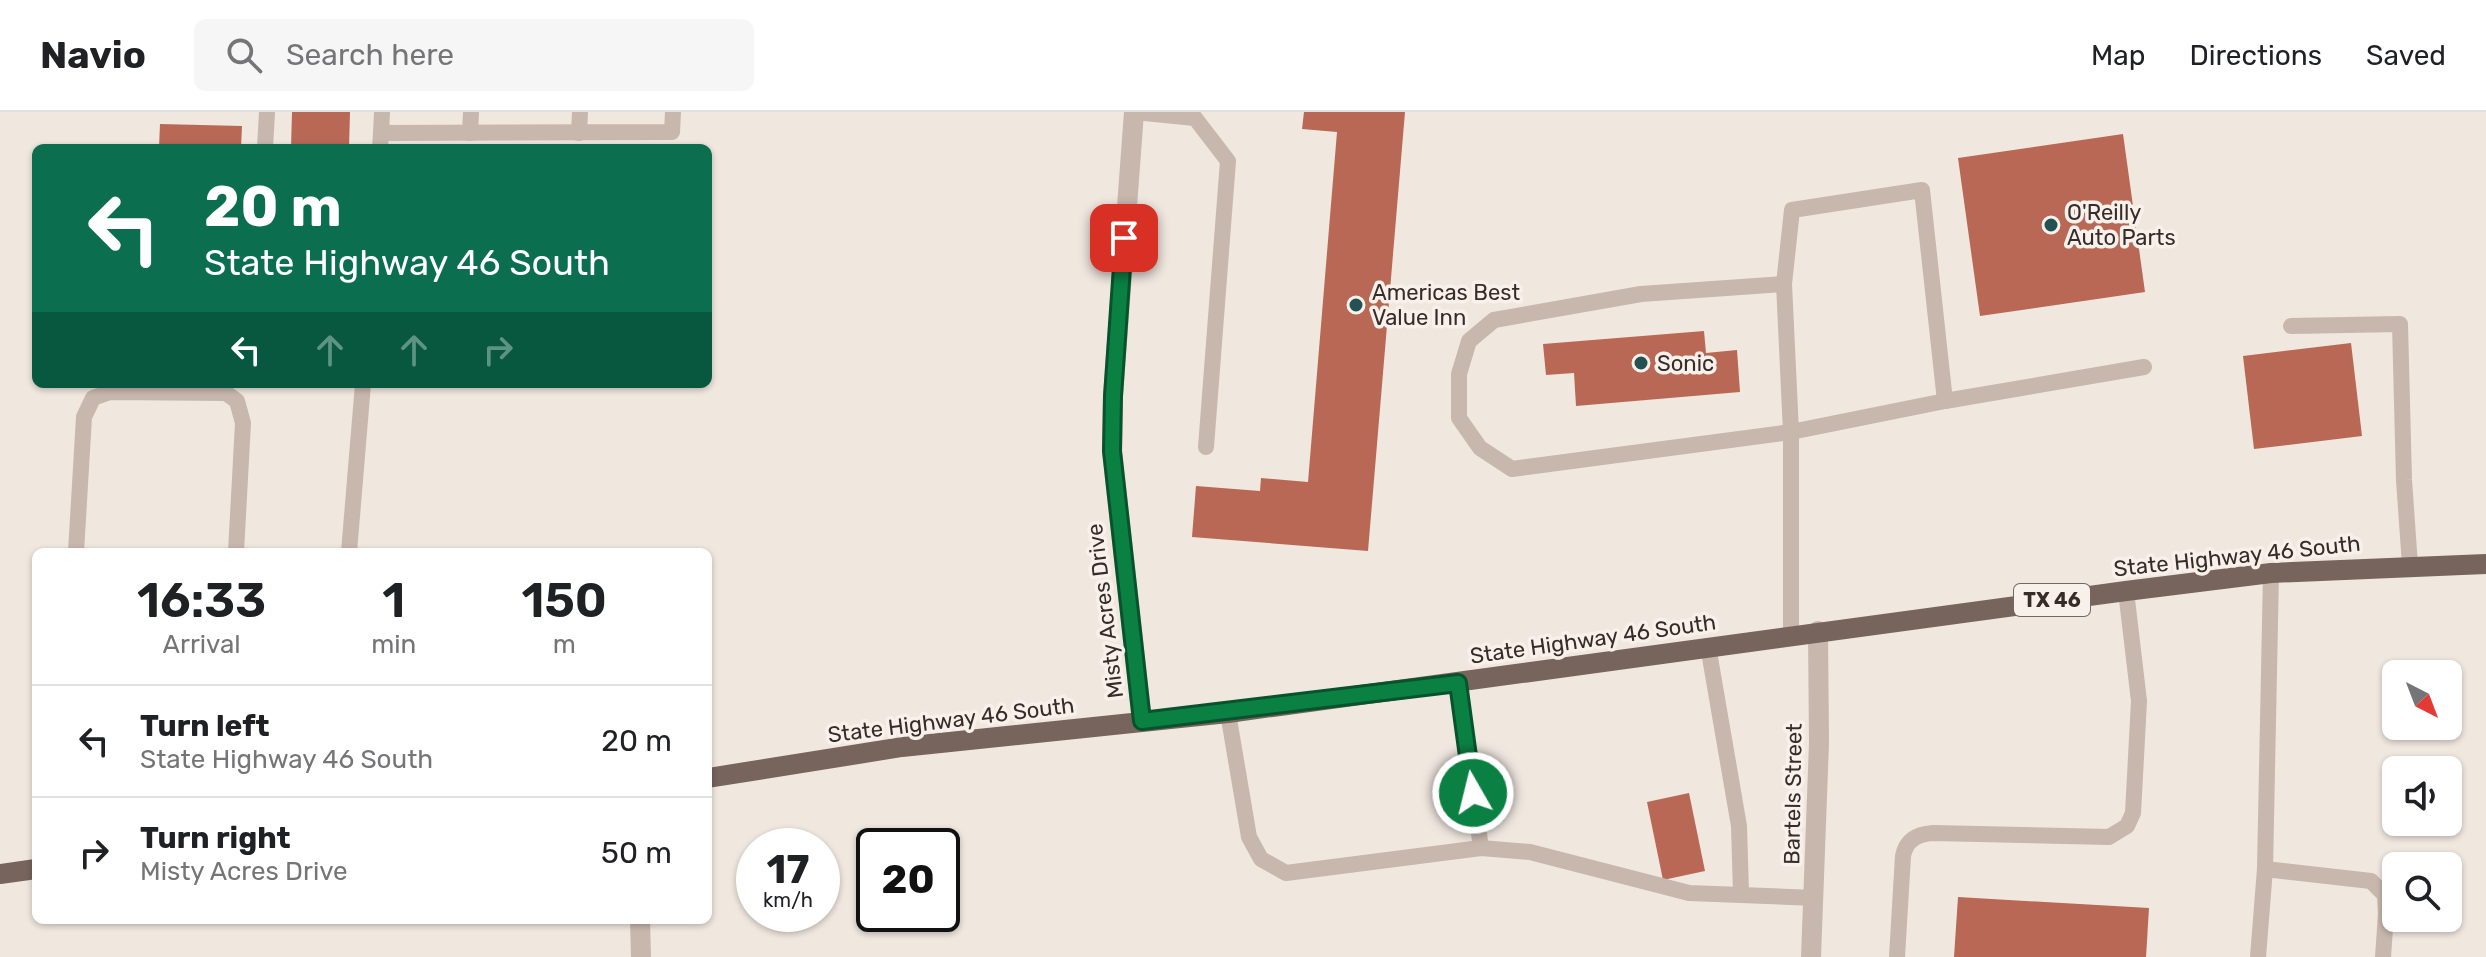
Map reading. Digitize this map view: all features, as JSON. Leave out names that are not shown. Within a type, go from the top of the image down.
[{"type":"main road","name":"State Highway 46 South","points":[[712,777],[902,747],[1228,713],[1818,631],[2271,573],[2486,564]]},
{"type":"main road","points":[[0,874],[32,870]]},
{"type":"street","name":"Misty Acres Drive","points":[[1134,112],[1113,396],[1112,451],[1142,721]]},
{"type":"street","name":"Bartels Street","points":[[1811,957],[1819,743],[1818,631]]},
{"type":"street","points":[[640,924],[641,957]]},
{"type":"lane","points":[[265,144],[267,112]]},
{"type":"lane","points":[[382,112],[381,141],[470,133],[672,132],[673,112]]},
{"type":"lane","points":[[470,133],[471,112]]},
{"type":"lane","points":[[579,133],[580,112]]},
{"type":"lane","points":[[1134,112],[1195,118],[1228,161],[1206,447]]},
{"type":"lane","points":[[1791,636],[1791,432],[1784,284],[1792,210],[1922,190],[1945,401]]},
{"type":"lane","points":[[1784,284],[1641,294],[1494,320],[1469,341],[1459,374],[1459,418],[1480,448],[1512,469],[1791,432],[1945,401],[2144,367]]},
{"type":"lane","points":[[2291,326],[2400,324],[2404,480],[2410,565]]},
{"type":"lane","points":[[349,548],[363,388]]},
{"type":"lane","points":[[76,548],[84,417],[93,398],[110,392],[226,393],[237,401],[243,423],[236,548]]},
{"type":"lane","points":[[2258,957],[2265,869],[2271,573]]},
{"type":"lane","points":[[1897,957],[1903,856],[1912,839],[1933,833],[2102,838],[2116,835],[2127,826],[2133,813],[2139,701],[2126,591]]},
{"type":"lane","points":[[1708,646],[1739,826],[1741,893]]},
{"type":"lane","points":[[1458,683],[1481,848]]},
{"type":"lane","points":[[1228,713],[1249,837],[1261,859],[1286,873],[1481,848],[1530,852],[1689,893],[1815,898]]},
{"type":"lane","points":[[2265,869],[2371,881],[2385,895],[2383,957]]},
{"type":"building","points":[[292,112],[350,112],[349,144],[291,144]]},
{"type":"building","name":"Americas Best Value Inn","points":[[1304,112],[1405,112],[1368,551],[1192,537],[1196,486],[1260,491],[1261,478],[1308,482],[1337,132],[1302,129]]},
{"type":"building","points":[[160,124],[242,126],[241,144],[159,144]]},
{"type":"building","name":"O'Reilly Auto Parts","points":[[2123,134],[2145,292],[1980,316],[1958,158]]},
{"type":"building","name":"Sonic","points":[[1704,331],[1706,353],[1737,350],[1740,392],[1576,406],[1574,373],[1546,375],[1543,344]]},
{"type":"building","points":[[2351,343],[2362,436],[2254,449],[2243,356]]},
{"type":"building","points":[[1689,793],[1705,871],[1663,880],[1647,802]]},
{"type":"building","points":[[1958,897],[2149,908],[2146,957],[1954,957]]},
{"type":"place","name":"O'Reilly Auto Parts","points":[[2051,225]]},
{"type":"place","name":"Americas Best Value Inn","points":[[1356,305]]},
{"type":"place","name":"Sonic","points":[[1641,363]]},
{"type":"route","points":[[1124,238],[1112,451],[1142,721],[1458,683],[1473,793]]}]
